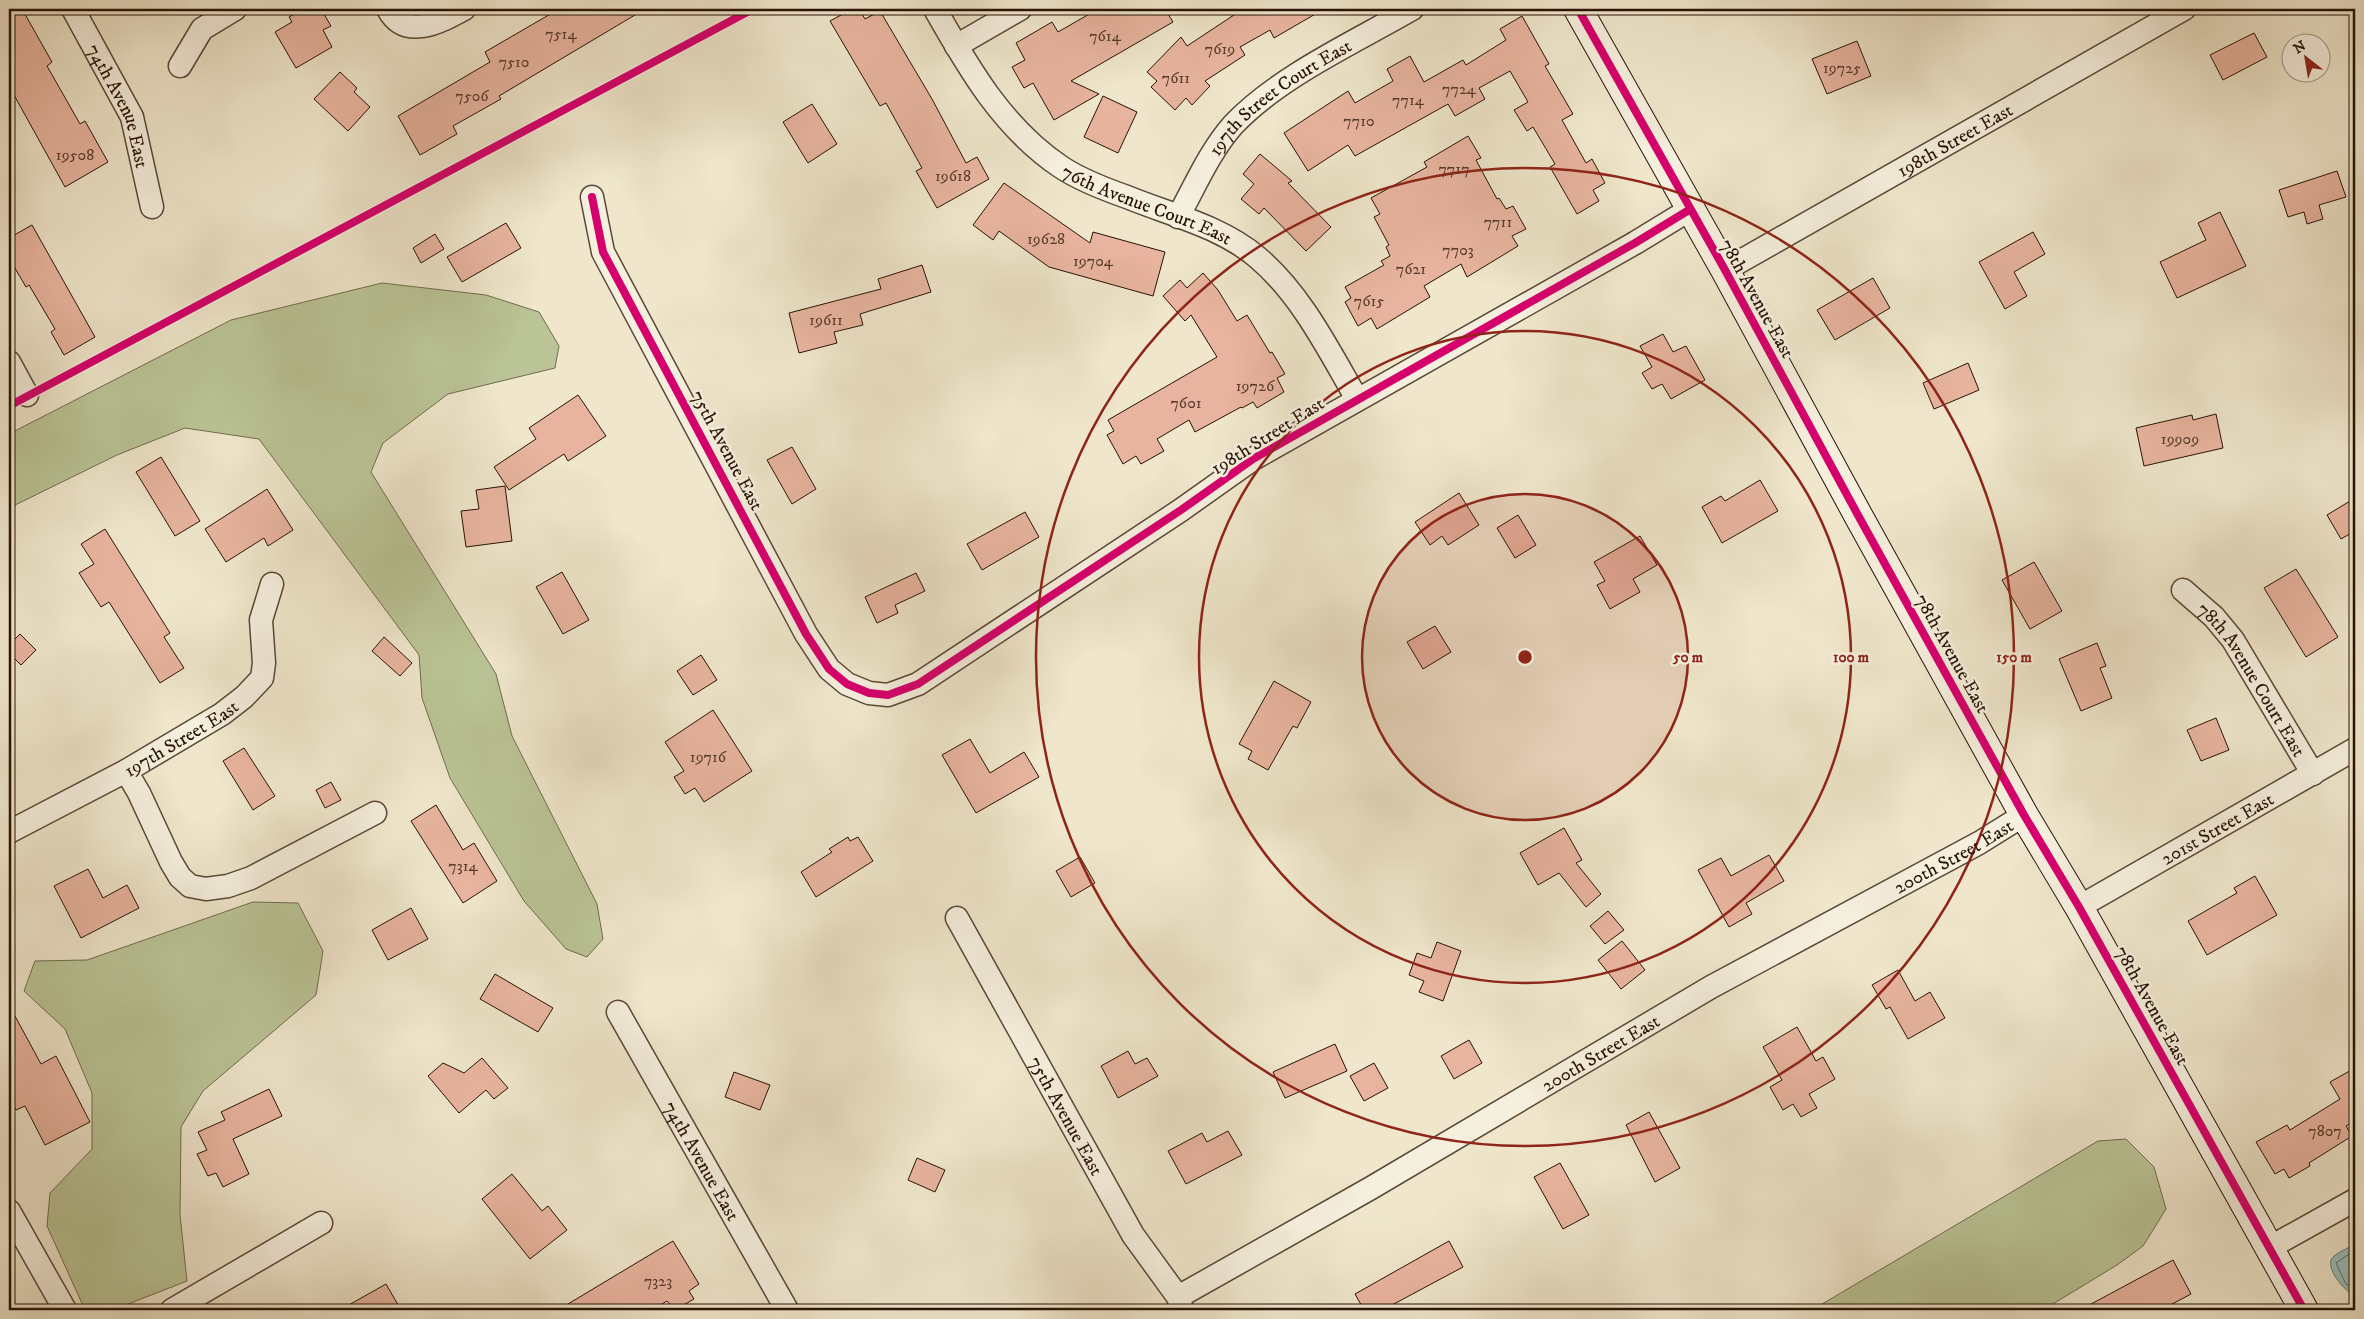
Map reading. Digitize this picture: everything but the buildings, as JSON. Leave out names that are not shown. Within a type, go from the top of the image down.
[{"type":"street","name":"74th Avenue East","points":[[73,9],[132,117],[152,207]]},
{"type":"street","points":[[180,66],[202,29],[235,9]]},
{"type":"street","points":[[388,9],[400,23],[409,27],[439,23],[464,9]]},
{"type":"street","name":"76th Avenue Court East","points":[[936,9],[985,93],[1017,132],[1062,168],[1126,197],[1223,233],[1257,257],[1309,316],[1357,399]]},
{"type":"street","points":[[956,46],[1020,9]]},
{"type":"street","name":"197th Street Court East","points":[[1178,217],[1217,147],[1233,126],[1268,94],[1412,9]]},
{"type":"street","name":"78th Avenue East","points":[[1578,9],[1689,210],[1725,270],[1863,526],[2024,815],[2079,908],[2304,1310]]},
{"type":"street","name":"198th Street East","points":[[1725,270],[2184,9]]},
{"type":"street","name":"75th Avenue East","points":[[592,197],[603,252],[806,634],[829,669],[847,684],[869,693]]},
{"type":"street","name":"198th Street East","points":[[869,693],[888,695],[918,684],[1181,510],[1253,459],[1635,243],[1689,210]]},
{"type":"street","points":[[9,362],[27,395]]},
{"type":"street","name":"197th Street East","points":[[9,832],[126,771],[222,714],[244,697],[262,678],[264,663],[261,620],[272,584]]},
{"type":"street","name":"78th Avenue Court East","points":[[2183,590],[2214,617],[2234,640],[2313,774]]},
{"type":"street","name":"201st Street East","points":[[2079,908],[2355,749]]},
{"type":"street","points":[[126,771],[139,793],[171,862],[180,877],[190,886],[211,889],[228,886],[251,878],[375,813]]},
{"type":"street","name":"200th Street East","points":[[1180,1303],[1711,987],[1979,843],[2024,815]]},
{"type":"street","name":"75th Avenue East","points":[[957,918],[1133,1235],[1180,1303]]},
{"type":"street","name":"74th Avenue East","points":[[618,1012],[787,1310]]},
{"type":"street","points":[[2270,1248],[2355,1200]]},
{"type":"street","points":[[9,1211],[65,1310]]},
{"type":"street","points":[[172,1310],[320,1223]]},
{"type":"green space","points":[[382,283],[486,295],[539,312],[559,346],[555,368],[448,394],[383,443],[371,472],[496,674],[512,736],[597,904],[603,939],[587,957],[566,949],[524,901],[450,778],[422,698],[419,655],[259,439],[185,428],[117,455],[9,508],[9,434],[231,320]]},
{"type":"green space","points":[[253,902],[298,903],[323,951],[316,995],[203,1091],[181,1127],[180,1215],[187,1281],[113,1310],[85,1310],[47,1226],[50,1193],[92,1149],[92,1093],[65,1029],[24,991],[35,961],[87,960]]},
{"type":"green space","points":[[2126,1139],[2154,1167],[2166,1209],[2143,1246],[2117,1265],[2043,1310],[1812,1310],[2098,1141]]},
{"type":"water","points":[[2355,1244],[2355,1291],[2349,1292],[2334,1275],[2331,1260],[2336,1254]]},
{"type":"cycle path","points":[[9,406],[753,9]]},
{"type":"cycle path","points":[[1578,9],[1725,270],[2024,815],[2079,907],[2304,1310]]},
{"type":"cycle path","points":[[592,197],[603,252],[806,634],[829,669],[847,684],[869,693],[888,695],[918,684],[1181,510],[1253,459],[1635,243],[1689,210]]}]
